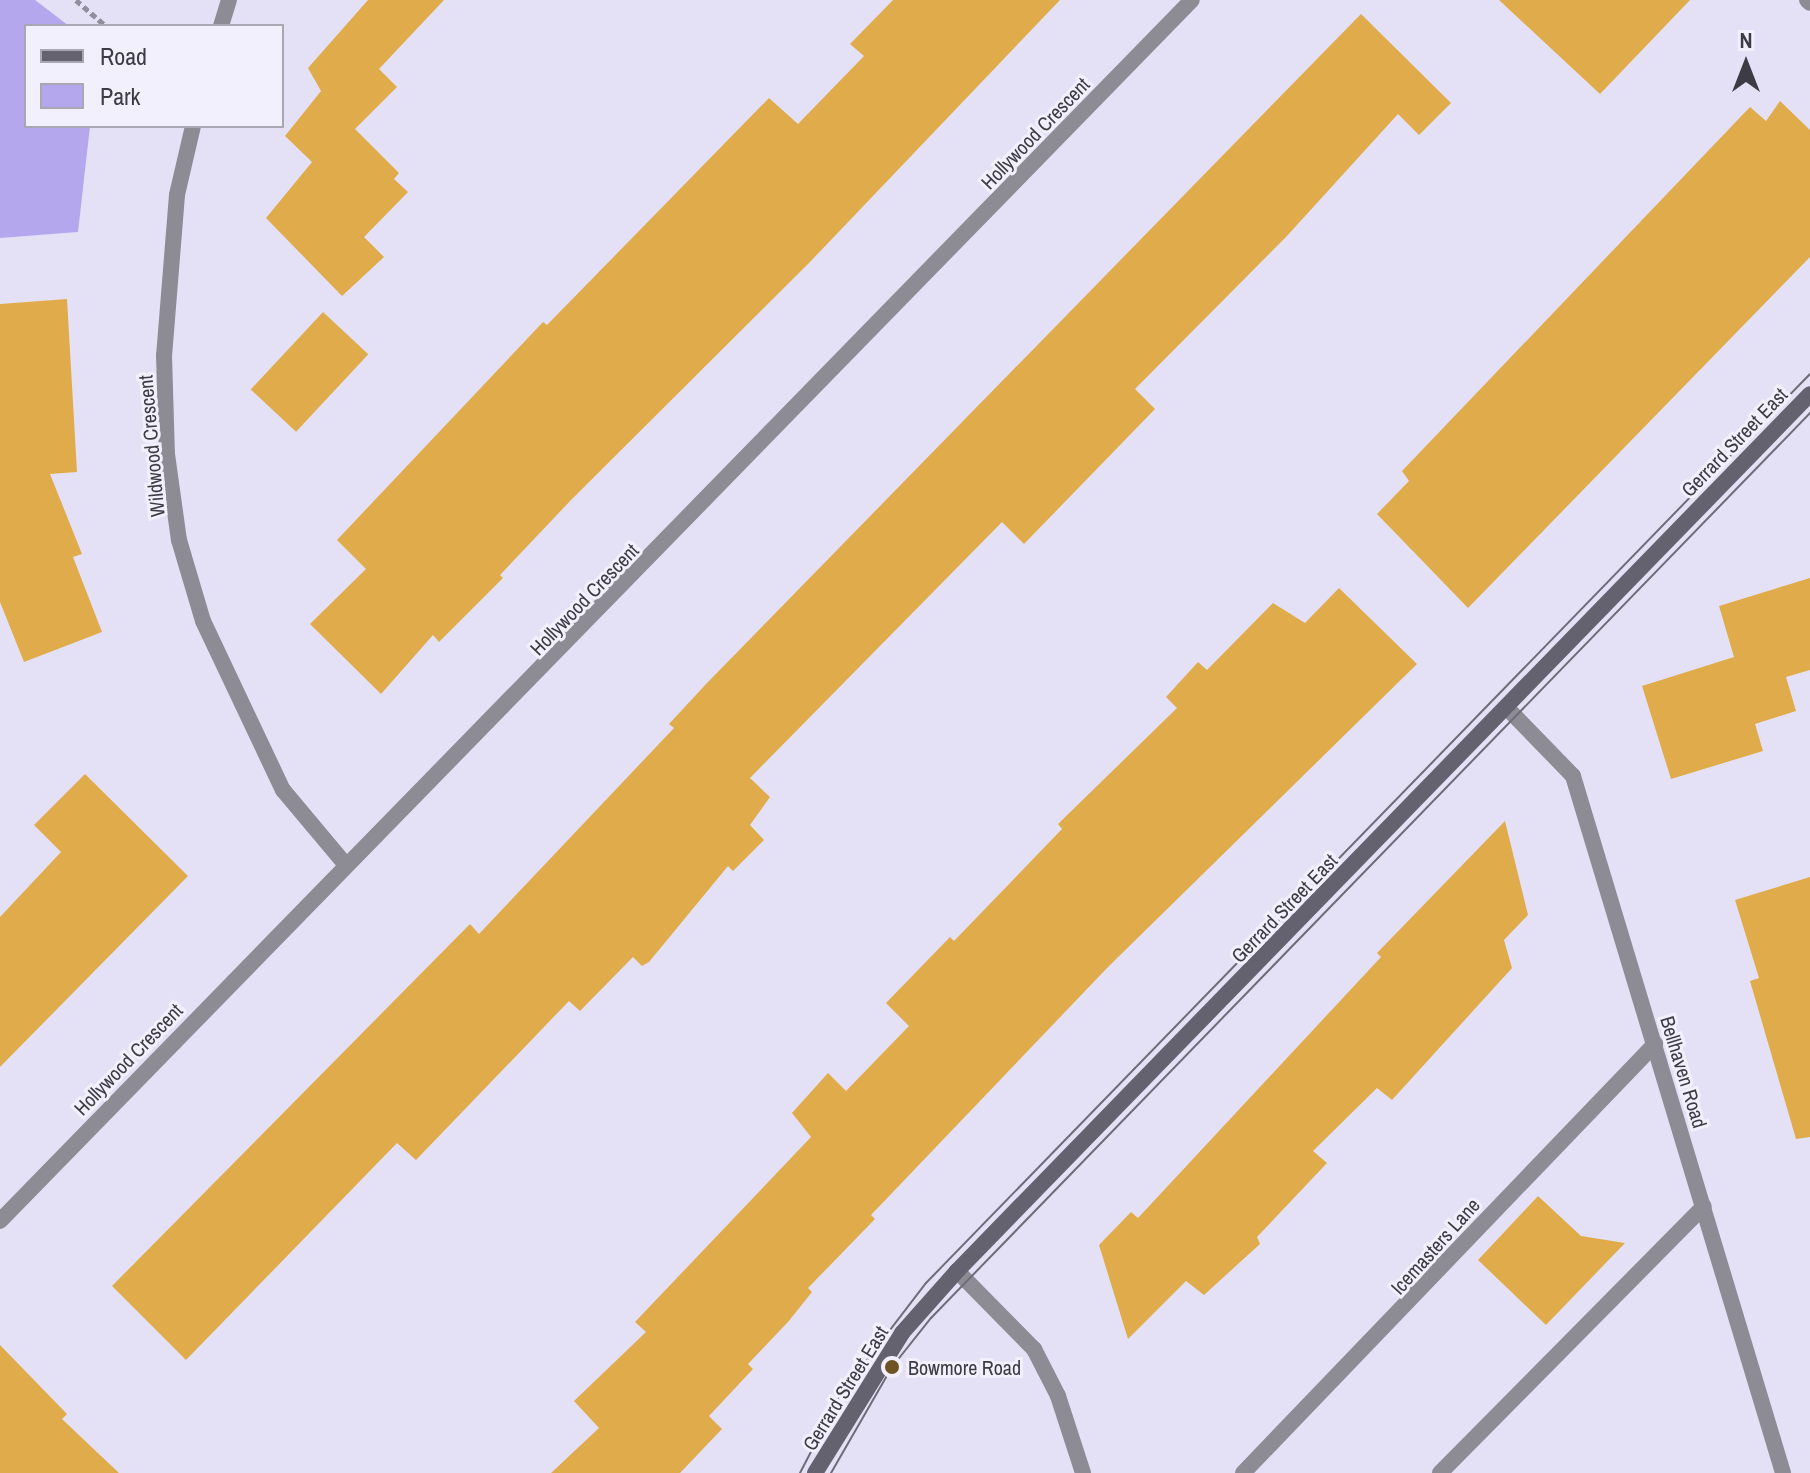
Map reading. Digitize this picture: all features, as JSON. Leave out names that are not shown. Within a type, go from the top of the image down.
[{"type":"main road","name":"Gerrard Street East","points":[[815,1473],[902,1333],[957,1271],[1810,394]]},
{"type":"street","points":[[222,24],[229,0]]},
{"type":"street","name":"Hollywood Crescent","points":[[0,1221],[345,864],[492,722],[1192,0]]},
{"type":"street","name":"Wildwood Crescent","points":[[193,128],[177,195],[164,355],[167,454],[179,540],[203,621],[283,790],[345,864]]},
{"type":"street","name":"Bellhaven Road","points":[[1506,707],[1573,776],[1783,1473]]},
{"type":"street","name":"Icemasters Lane","points":[[1243,1473],[1655,1044]]},
{"type":"street","points":[[1440,1473],[1704,1206]]},
{"type":"street","points":[[957,1271],[1034,1349],[1058,1396],[1083,1473]]},
{"type":"path","points":[[76,0],[104,24]]},
{"type":"green space","points":[[0,0],[35,0],[66,24],[24,24],[24,128],[90,128],[78,232],[0,238]]},
{"type":"building","points":[[368,0],[444,0],[379,69],[397,87],[355,129],[399,173],[394,179],[408,192],[364,237],[384,257],[342,296],[266,218],[312,162],[285,136],[321,91],[308,68]]},
{"type":"building","points":[[893,0],[1060,0],[809,263],[572,499],[500,575],[503,578],[439,642],[433,635],[381,694],[310,624],[366,569],[337,540],[543,322],[547,325],[769,98],[798,124],[864,56],[850,44]]},
{"type":"building","points":[[1499,0],[1690,0],[1600,94]]},
{"type":"building","points":[[1361,14],[1451,103],[1419,135],[1398,114],[1286,237],[1135,389],[1155,409],[1024,544],[1002,522],[750,778],[770,797],[750,825],[764,840],[733,871],[728,866],[649,962],[642,966],[633,957],[580,1011],[569,1001],[416,1160],[397,1143],[186,1360],[112,1286],[470,924],[479,934],[674,728],[669,724],[707,683]]},
{"type":"building","points":[[1780,101],[1810,130],[1810,257],[1468,608],[1377,514],[1409,481],[1402,471],[1750,107],[1766,121]]},
{"type":"building","points":[[67,299],[77,472],[50,474],[82,554],[73,557],[102,632],[24,662],[0,602],[0,304]]},
{"type":"building","points":[[323,312],[368,354],[296,432],[251,390]]},
{"type":"building","points":[[1810,578],[1810,670],[1786,677],[1796,711],[1755,724],[1763,751],[1671,779],[1642,686],[1734,657],[1719,606]]},
{"type":"building","points":[[1339,588],[1417,664],[1108,967],[871,1215],[875,1219],[808,1288],[812,1292],[748,1364],[753,1369],[709,1416],[722,1429],[680,1473],[551,1473],[599,1428],[574,1401],[646,1332],[635,1322],[811,1137],[792,1113],[828,1073],[846,1091],[909,1026],[886,1003],[950,937],[954,941],[1062,829],[1058,824],[1177,708],[1166,697],[1198,662],[1207,670],[1273,603],[1305,623]]},
{"type":"building","points":[[85,774],[188,876],[0,1067],[0,917],[61,852],[34,825]]},
{"type":"building","points":[[1505,821],[1528,915],[1504,940],[1512,968],[1392,1100],[1377,1088],[1313,1151],[1327,1163],[1257,1237],[1260,1244],[1204,1295],[1186,1281],[1128,1339],[1099,1245],[1131,1212],[1138,1218],[1381,957],[1377,953]]},
{"type":"building","points":[[1810,877],[1810,1137],[1796,1139],[1750,981],[1759,978],[1735,900]]},
{"type":"building","points":[[1538,1196],[1581,1236],[1625,1243],[1546,1325],[1478,1260]]},
{"type":"building","points":[[0,1345],[67,1414],[62,1419],[119,1473],[0,1473]]},
{"type":"tram line","points":[[800,1473],[841,1394],[926,1283],[1810,374]]},
{"type":"tram line","points":[[831,1473],[892,1367],[931,1318],[1810,413]]},
{"type":"place","name":"Bowmore Road","points":[[892,1367]]}]
